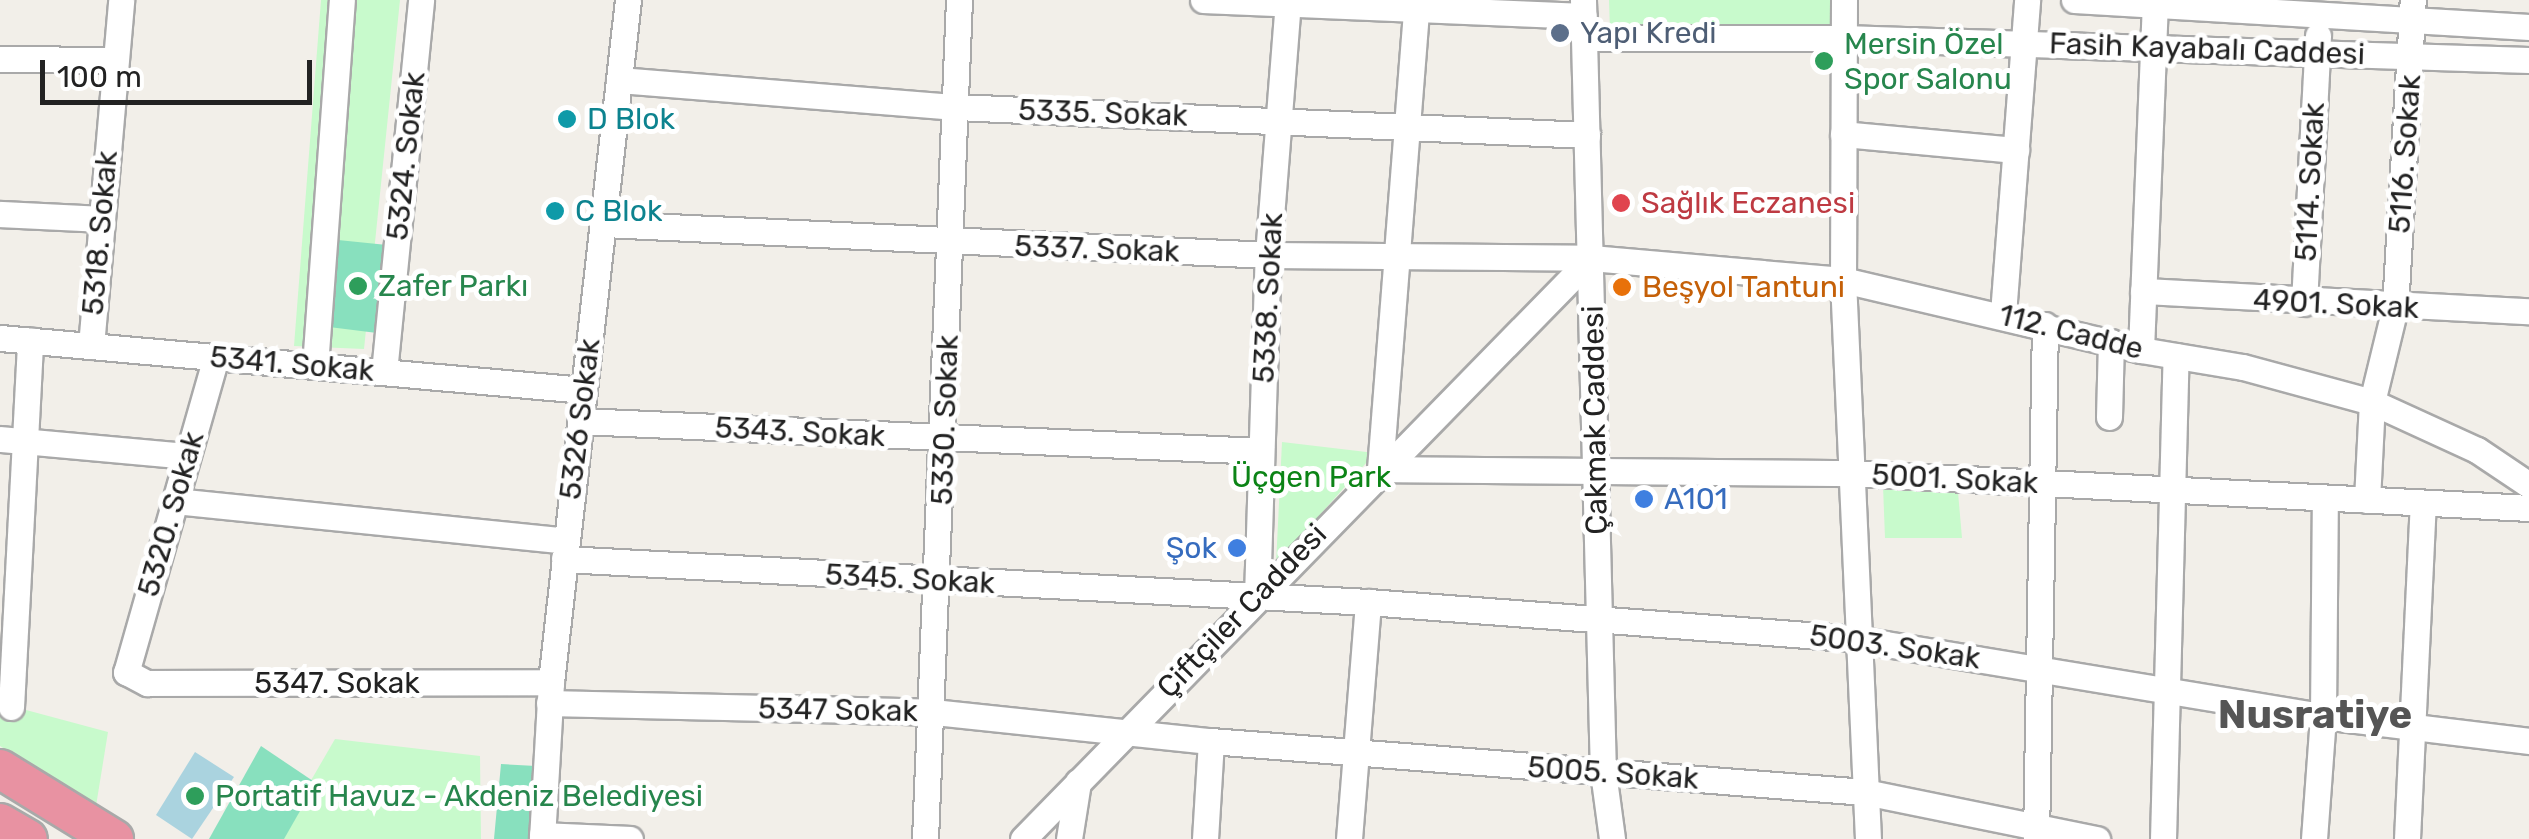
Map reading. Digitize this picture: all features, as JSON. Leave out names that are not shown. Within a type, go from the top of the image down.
[{"type":"highway","points":[[0,769],[114,839]]},
{"type":"highway","points":[[0,822],[28,839]]},
{"type":"street","name":"5318. Sokak","points":[[90,346],[121,0]]},
{"type":"street","points":[[314,366],[342,0]]},
{"type":"street","name":"5324. Sokak","points":[[384,372],[421,0]]},
{"type":"street","name":"5326 Sokak","points":[[542,837],[550,693],[628,0]]},
{"type":"street","name":"5330. Sokak","points":[[925,839],[952,244],[958,0]]},
{"type":"street","name":"Fasih Kayabalı Caddesi","points":[[1203,0],[1418,4],[1843,38],[2529,60]]},
{"type":"street","points":[[1844,0],[1843,280],[1856,639],[1868,839]]},
{"type":"street","points":[[2003,314],[2027,0]]},
{"type":"street","name":"Fasih Kayabalı Caddesi","points":[[2074,0],[2413,10],[2529,27]]},
{"type":"street","name":"5338. Sokak","points":[[1257,598],[1268,255],[1288,2]]},
{"type":"street","points":[[2141,350],[2155,2]]},
{"type":"street","points":[[1380,469],[1418,4]]},
{"type":"street","name":"5114. Sokak","points":[[2304,303],[2318,7]]},
{"type":"street","name":"5116. Sokak","points":[[2367,500],[2372,402],[2395,308],[2413,10]]},
{"type":"street","name":"Çakmak Caddesi","points":[[1584,18],[1604,772],[1612,839]]},
{"type":"street","points":[[0,59],[115,60]]},
{"type":"street","name":"5335. Sokak","points":[[620,80],[956,107],[1587,135]]},
{"type":"street","points":[[1843,134],[2016,150]]},
{"type":"street","points":[[0,214],[101,220]]},
{"type":"street","name":"5337. Sokak","points":[[604,224],[952,244],[1268,255],[1591,258]]},
{"type":"street","name":"112. Cadde","points":[[1591,258],[1843,280],[2372,402],[2477,450],[2529,485]]},
{"type":"street","name":"Çiftçiler Caddesi","points":[[1023,839],[1380,469],[1591,258]]},
{"type":"street","name":"4901. Sokak","points":[[2143,291],[2395,308],[2529,311]]},
{"type":"street","points":[[2036,834],[2046,325]]},
{"type":"street","name":"5341. Sokak","points":[[0,338],[584,390]]},
{"type":"street","points":[[11,706],[11,440],[30,340]]},
{"type":"street","points":[[2110,417],[2111,342]]},
{"type":"street","points":[[2163,839],[2176,356]]},
{"type":"street","name":"5320. Sokak","points":[[126,672],[216,357]]},
{"type":"street","name":"5343. Sokak","points":[[580,421],[1261,451]]},
{"type":"street","points":[[11,440],[188,456]]},
{"type":"street","name":"5001. Sokak","points":[[1380,469],[1850,474],[2529,508]]},
{"type":"street","points":[[2314,839],[2323,716],[2325,498]]},
{"type":"street","name":"5345. Sokak","points":[[175,501],[565,550],[938,580],[1257,598]]},
{"type":"street","points":[[2407,839],[2424,503]]},
{"type":"street","name":"5003. Sokak","points":[[1257,598],[1368,602],[1856,639],[2166,687],[2323,716],[2529,742]]},
{"type":"street","points":[[1349,839],[1368,602]]},
{"type":"street","name":"5347. Sokak","points":[[126,672],[146,683],[550,693]]},
{"type":"street","name":"5347 Sokak","points":[[550,693],[933,712],[1125,731]]},
{"type":"street","name":"5005. Sokak","points":[[1125,731],[1865,792],[2036,834],[2097,839]]},
{"type":"street","points":[[1205,839],[1211,741]]},
{"type":"street","points":[[1069,839],[1078,782]]},
{"type":"street","points":[[542,837],[630,839]]},
{"type":"green space","name":"Zafer Parkı","points":[[321,0],[400,0],[364,349],[294,346]]},
{"type":"green space","points":[[1609,0],[1830,0],[1830,31],[1610,32]]},
{"type":"green space","name":"Zafer Parkı","points":[[338,240],[387,245],[377,333],[329,327]]},
{"type":"green space","name":"Üçgen Park","points":[[1282,442],[1375,453],[1276,564]]},
{"type":"green space","points":[[1883,486],[1958,492],[1962,538],[1885,538]]},
{"type":"green space","points":[[0,703],[108,732],[96,806],[0,746]]},
{"type":"green space","points":[[335,739],[480,756],[481,839],[277,839]]},
{"type":"green space","points":[[261,746],[316,783],[284,839],[209,839]]},
{"type":"green space","points":[[501,764],[536,766],[531,839],[494,839]]},
{"type":"water","name":"Portatif Havuz - Akdeniz Belediyesi","points":[[195,752],[234,777],[192,839],[156,815]]},
{"type":"place","name":"Yapı Kredi","points":[[1560,33]]},
{"type":"place","name":"Mersin Özel Spor Salonu","points":[[1824,61]]},
{"type":"place","name":"D Blok","points":[[567,119]]},
{"type":"place","name":"Sağlık Eczanesi","points":[[1621,203]]},
{"type":"place","name":"C Blok","points":[[555,211]]},
{"type":"place","name":"Zafer Parkı","points":[[358,286]]},
{"type":"place","name":"Beşyol Tantuni","points":[[1622,287]]},
{"type":"place","name":"A101","points":[[1644,499]]},
{"type":"place","name":"Şok","points":[[1237,548]]},
{"type":"place","name":"Portatif Havuz - Akdeniz Belediyesi","points":[[195,796]]},
{"type":"district","name":"Nusratiye","points":[[2315,715]]}]
